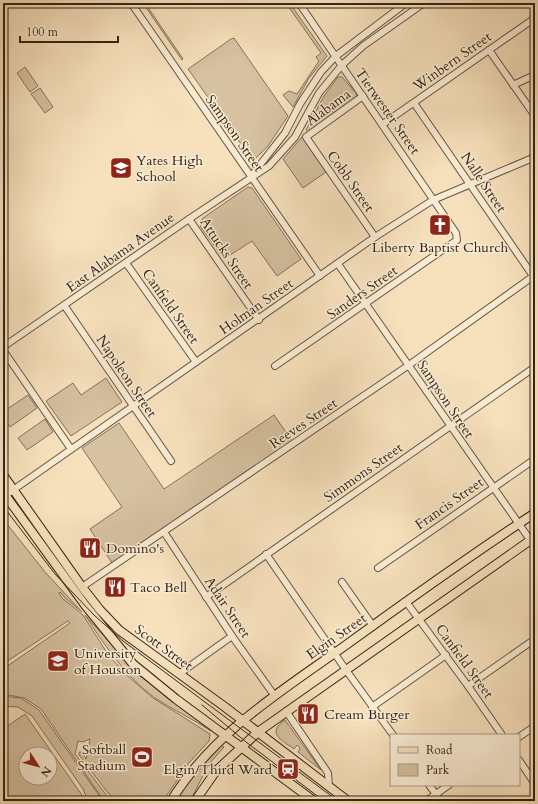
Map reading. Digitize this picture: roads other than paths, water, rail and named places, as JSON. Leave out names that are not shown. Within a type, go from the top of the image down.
[{"type":"main road","name":"Scott Street","points":[[3,475],[82,587],[100,610],[119,630],[242,720],[348,801]]},
{"type":"main road","name":"Scott Street","points":[[4,495],[84,605],[133,664],[161,688],[314,801]]},
{"type":"main road","name":"Elgin Street","points":[[171,801],[203,757],[224,735],[242,720],[274,695],[535,513]]},
{"type":"main road","points":[[195,801],[216,771],[241,746],[258,732],[418,618],[533,541]]},
{"type":"street","name":"Sampson Street","points":[[131,3],[320,276]]},
{"type":"street","name":"Tierwester Street","points":[[299,3],[364,96],[456,233]]},
{"type":"street","name":"East Alabama Avenue","points":[[251,177],[285,133],[300,104],[314,82],[336,56],[406,3]]},
{"type":"street","name":"East Alabama Avenue","points":[[3,347],[269,166],[283,152],[303,125],[319,93],[342,65],[363,46],[424,3]]},
{"type":"street","name":"Winbern Street","points":[[383,124],[535,18]]},
{"type":"street","points":[[489,50],[535,116]]},
{"type":"street","points":[[513,85],[535,75]]},
{"type":"street","name":"Alabama","points":[[306,138],[364,96]]},
{"type":"street","name":"Nalle Street","points":[[414,103],[534,276]]},
{"type":"street","name":"Cobb Street","points":[[306,138],[376,237]]},
{"type":"street","name":"Holman Street","points":[[4,495],[376,237],[433,200],[535,157]]},
{"type":"street","name":"Attucks Street","points":[[189,219],[258,320]]},
{"type":"street","name":"Sanders Street","points":[[275,366],[452,244],[456,240],[456,233]]},
{"type":"street","name":"Canfield Street","points":[[126,263],[196,362]]},
{"type":"street","name":"Sampson Street","points":[[338,264],[450,426],[519,524],[533,541]]},
{"type":"street","name":"Reeves Street","points":[[82,587],[409,365],[534,276]]},
{"type":"street","name":"Napoleon Street","points":[[64,305],[171,461]]},
{"type":"street","points":[[3,350],[71,449]]},
{"type":"street","name":"Simmons Street","points":[[206,596],[535,367]]},
{"type":"street","name":"Francis Street","points":[[378,568],[535,459]]},
{"type":"street","name":"Adair Street","points":[[164,532],[232,636],[274,695]]},
{"type":"street","points":[[266,554],[392,734]]},
{"type":"street","points":[[342,582],[373,626]]},
{"type":"street","name":"Canfield Street","points":[[406,603],[446,655],[501,734]]},
{"type":"street","points":[[179,674],[232,636]]},
{"type":"street","points":[[468,686],[535,639]]},
{"type":"street","points":[[372,707],[446,655]]},
{"type":"street","points":[[286,711],[328,773],[330,786]]},
{"type":"street","points":[[520,736],[535,726]]},
{"type":"street","points":[[520,762],[535,784]]},
{"type":"street","points":[[430,786],[441,801]]},
{"type":"street","points":[[426,801],[448,786]]},
{"type":"tram line","points":[[3,506],[55,574],[94,615],[123,641],[338,801]]},
{"type":"tram line","points":[[202,705],[246,742],[324,801]]},
{"type":"place","name":"Yates High School","points":[[121,168]]},
{"type":"place","name":"Liberty Baptist Church","points":[[440,225]]},
{"type":"place","name":"Domino's","points":[[90,548]]},
{"type":"place","name":"Taco Bell","points":[[115,587]]},
{"type":"place","name":"University of Houston","points":[[58,661]]},
{"type":"place","name":"Cream Burger","points":[[308,714]]},
{"type":"place","name":"Softball Stadium","points":[[142,757]]},
{"type":"place","name":"Elgin/Third Ward","points":[[288,769]]}]
